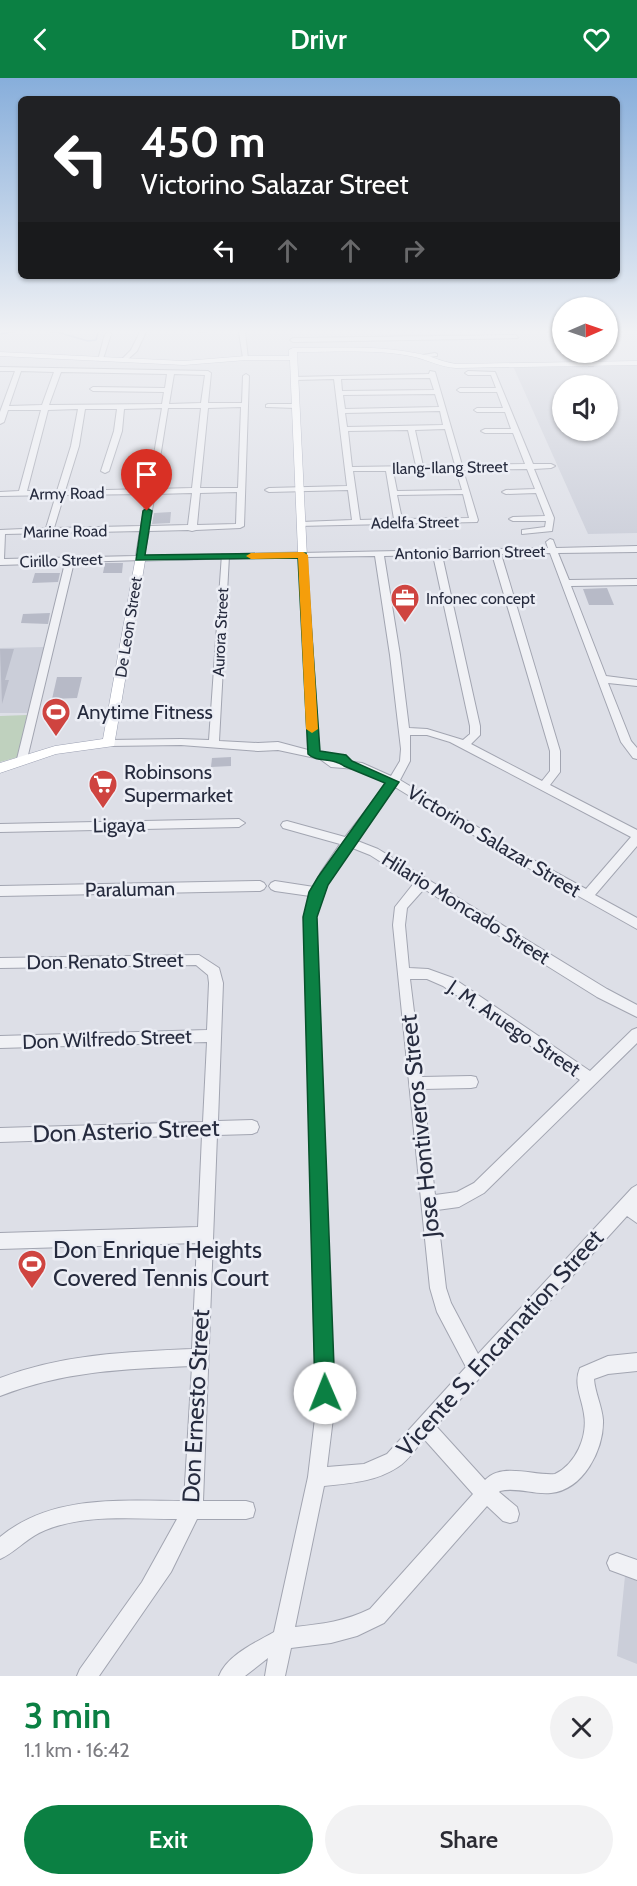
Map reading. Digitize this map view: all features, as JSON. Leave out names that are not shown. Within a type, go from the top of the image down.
[{"type":"main road","points":[[296,407],[302,489],[303,555]]},
{"type":"main road","name":"Cirillo Street","points":[[140,558],[303,555]]},
{"type":"main road","name":"De Leon Street","points":[[109,743],[140,558]]},
{"type":"main road","points":[[0,768],[55,750],[109,743]]},
{"type":"street","points":[[49,531],[58,493],[75,446],[85,407]]},
{"type":"street","points":[[0,422],[5,408],[100,407]]},
{"type":"street","points":[[105,471],[118,431],[121,407]]},
{"type":"street","name":"De Leon Street","points":[[140,558],[164,407]]},
{"type":"street","points":[[192,529],[205,407]]},
{"type":"street","points":[[241,490],[245,407]]},
{"type":"street","points":[[341,407],[356,523]]},
{"type":"street","points":[[507,407],[550,518],[549,529],[525,532]]},
{"type":"street","points":[[21,494],[45,408]]},
{"type":"street","points":[[341,411],[442,409]]},
{"type":"street","name":"Adelfa Street","points":[[301,524],[473,520],[442,409]]},
{"type":"street","points":[[477,410],[508,410]]},
{"type":"street","points":[[344,429],[448,427]]},
{"type":"street","points":[[411,428],[420,468]]},
{"type":"street","points":[[485,431],[516,431]]},
{"type":"street","name":"Ilang-Ilang Street","points":[[349,469],[551,466]]},
{"type":"street","points":[[389,468],[398,522]]},
{"type":"street","points":[[268,490],[352,488]]},
{"type":"street","name":"Army Road","points":[[0,494],[241,490]]},
{"type":"street","name":"Marine Road","points":[[1,532],[237,528],[240,525],[241,490]]},
{"type":"street","points":[[506,492],[539,491]]},
{"type":"street","points":[[393,493],[466,492]]},
{"type":"street","points":[[513,519],[550,518]]},
{"type":"street","points":[[0,561],[1,532]]},
{"type":"street","points":[[552,546],[626,742],[637,755]]},
{"type":"street","name":"Antonio Barrion Street","points":[[303,555],[496,552],[552,546],[637,549]]},
{"type":"street","points":[[496,552],[555,750],[555,772],[544,786]]},
{"type":"street","points":[[437,553],[476,726],[475,735],[464,745]]},
{"type":"street","points":[[275,1676],[322,1444],[325,1375],[310,917],[316,892],[393,782],[405,761],[404,731],[379,554]]},
{"type":"street","points":[[303,555],[318,755]]},
{"type":"street","name":"Aurora Street","points":[[214,744],[225,556]]},
{"type":"street","name":"Cirillo Street","points":[[0,561],[140,558]]},
{"type":"street","points":[[22,759],[70,560]]},
{"type":"street","points":[[565,583],[637,582]]},
{"type":"street","points":[[602,679],[637,683]]},
{"type":"street","points":[[404,731],[438,735],[464,745],[637,836],[587,896]]},
{"type":"street","name":"Victorino Salazar Street","points":[[109,743],[214,744],[258,747],[270,751],[286,750],[318,755],[334,764],[348,764],[393,782],[637,924]]},
{"type":"street","name":"Ligaya","points":[[0,828],[239,823]]},
{"type":"street","name":"Hilario Moncado Street","points":[[287,825],[349,842],[374,852],[602,993],[637,1011]]},
{"type":"street","name":"Jose Hontiveros Street","points":[[423,881],[401,907],[399,925],[403,973],[443,1306],[477,1369]]},
{"type":"street","name":"Paraluman","points":[[0,891],[260,886]]},
{"type":"street","points":[[275,886],[316,892]]},
{"type":"street","name":"Don Renato Street","points":[[0,963],[189,959],[208,965]]},
{"type":"street","name":"Don Ernesto Street","points":[[87,1676],[141,1599],[176,1543],[192,1510],[196,1484],[216,983],[214,972],[208,965]]},
{"type":"street","name":"J. M. Aruego Street","points":[[403,973],[428,974],[448,982],[590,1079]]},
{"type":"street","points":[[429,1203],[459,1198],[479,1188],[637,1035]]},
{"type":"street","name":"Don Wilfredo Street","points":[[0,1042],[214,1036]]},
{"type":"street","points":[[416,1083],[471,1082]]},
{"type":"street","name":"Don Asterio Street","points":[[0,1135],[252,1127]]},
{"type":"street","name":"Vicente S. Encarnation Street","points":[[317,1477],[352,1476],[378,1469],[393,1460],[633,1205]]},
{"type":"street","points":[[0,1241],[205,1235]]},
{"type":"street","points":[[0,1387],[68,1364],[201,1358]]},
{"type":"street","points":[[229,1676],[251,1657],[282,1639],[331,1633],[367,1622],[376,1616],[495,1483],[516,1478],[552,1484],[562,1481],[575,1472],[593,1435],[594,1425],[585,1382],[586,1374],[601,1367],[637,1362]]},
{"type":"street","points":[[425,1427],[450,1458],[510,1514]]},
{"type":"street","points":[[0,1550],[12,1538],[45,1520],[73,1512],[246,1510]]},
{"type":"street","points":[[617,1563],[637,1570]]},
{"type":"shaded area","points":[[531,407],[552,407],[552,441],[618,441],[618,407],[637,407],[637,533],[588,534]]},
{"type":"shaded area","points":[[44,647],[28,713],[0,713],[0,648]]},
{"type":"shaded area","points":[[625,1576],[637,1581],[637,1664],[617,1656]]},
{"type":"green space","points":[[27,715],[18,757],[0,762],[0,716]]},
{"type":"building","points":[[171,512],[170,523],[152,524],[154,513]]},
{"type":"building","points":[[105,563],[123,563],[122,573],[103,573]]},
{"type":"building","points":[[35,573],[60,573],[58,582],[32,583]]},
{"type":"building","points":[[607,588],[614,605],[589,605],[583,589]]},
{"type":"building","points":[[50,613],[48,624],[21,623],[23,614]]},
{"type":"building","points":[[0,649],[14,649],[5,680],[9,680],[2,704]]},
{"type":"building","points":[[57,677],[82,677],[77,698],[52,699]]},
{"type":"building","points":[[231,757],[231,766],[211,767],[212,758]]},
{"type":"slow traffic","points":[[251,556],[303,555],[312,729]]},
{"type":"place","name":"Infonec concept","points":[[405,624]]},
{"type":"place","name":"Anytime Fitness","points":[[56,738]]},
{"type":"place","name":"Robinsons Supermarket","points":[[103,810]]},
{"type":"place","name":"Don Enrique Heights Covered Tennis Court","points":[[32,1290]]},
{"type":"route","points":[[147,511],[140,558],[303,555],[314,754],[342,758],[348,764],[358,766],[393,782],[316,892],[310,917],[325,1393]]}]
